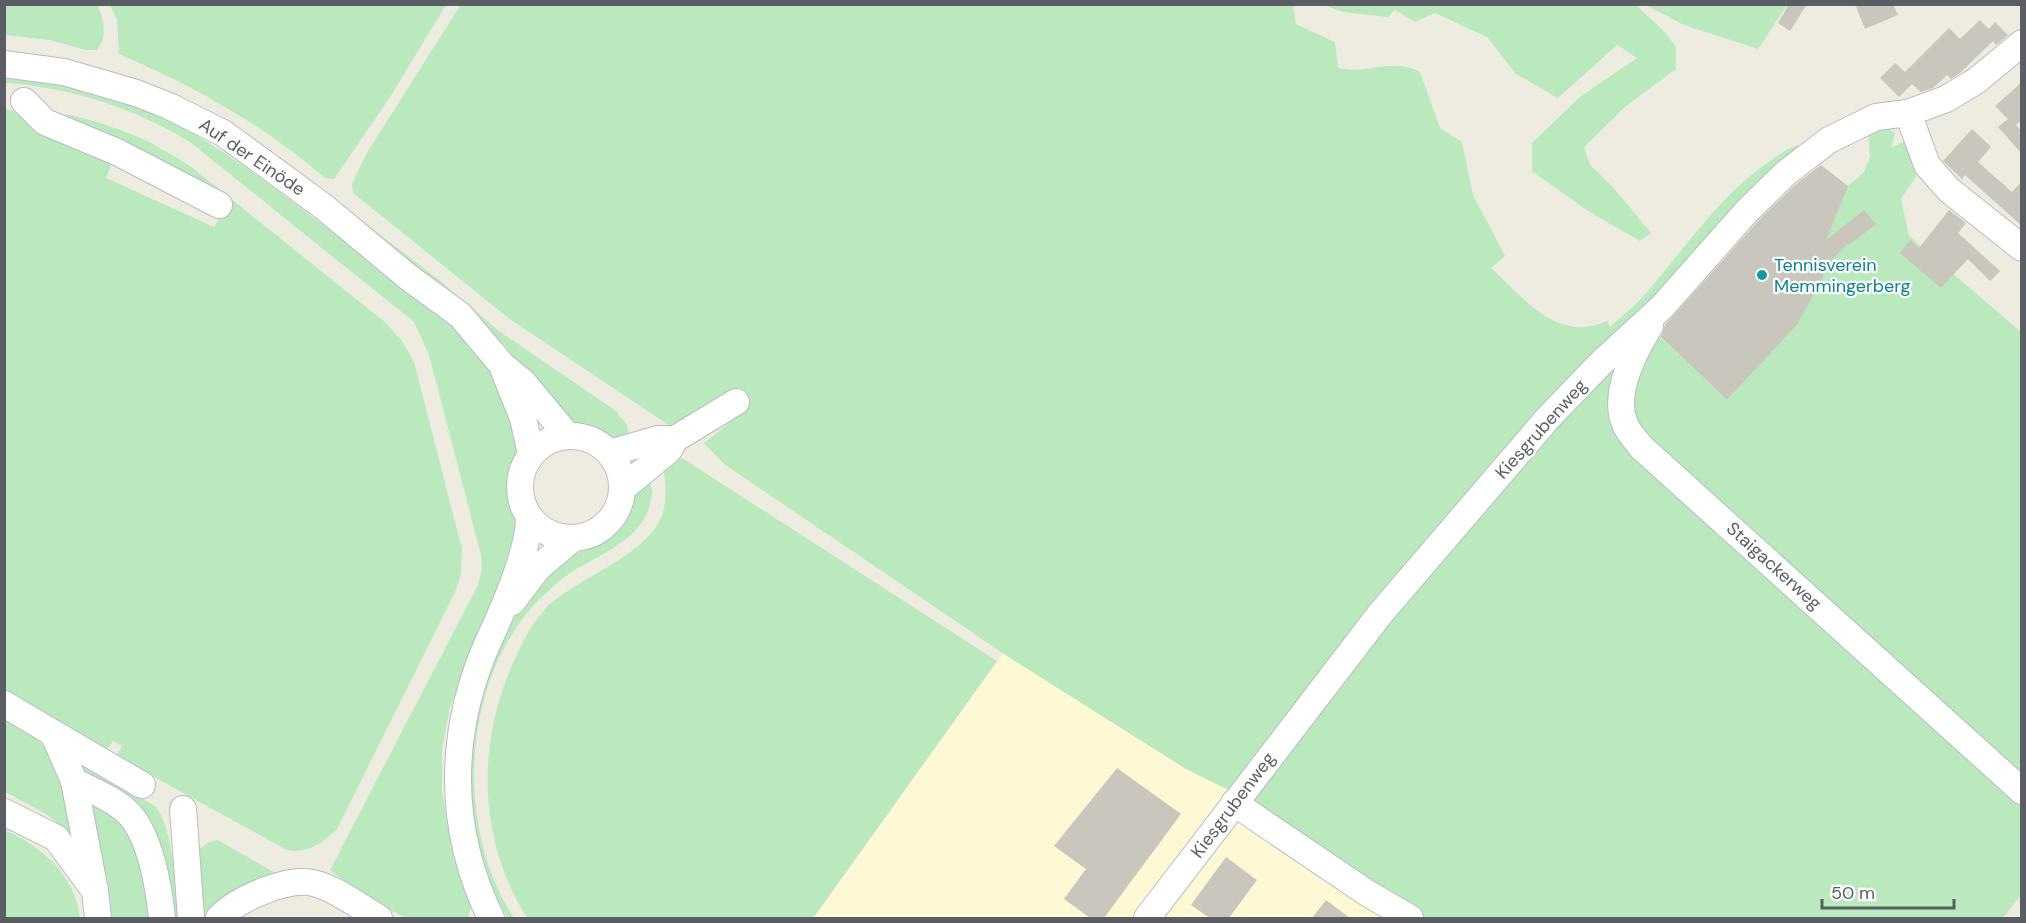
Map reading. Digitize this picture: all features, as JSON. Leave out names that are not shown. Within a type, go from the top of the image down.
[{"type":"street","name":"Kiesgrubenweg","points":[[1146,918],[1380,614],[1474,502],[1586,379],[1662,307],[1747,211],[1786,173],[1829,140],[1876,117],[1908,113],[1946,99],[2000,62],[2022,43]]},
{"type":"street","name":"Auf der Einöde","points":[[4,64],[64,72],[103,82],[193,117],[223,133],[273,169],[408,277],[460,315],[502,365]]},
{"type":"street","points":[[24,101],[45,122],[117,152],[219,206]]},
{"type":"street","points":[[1908,113],[1928,165],[1949,190],[2022,248]]},
{"type":"street","name":"Staigackerweg","points":[[1662,307],[1639,346],[1621,398],[1625,424],[1641,447],[2022,791]]},
{"type":"street","points":[[502,365],[523,382],[567,435]]},
{"type":"street","points":[[502,365],[522,418],[531,454]]},
{"type":"street","points":[[623,488],[669,450],[675,439],[736,402]]},
{"type":"street","points":[[500,616],[538,568],[572,539],[591,534],[608,524],[618,507],[623,488],[620,469],[610,453],[590,439],[567,435],[547,442],[531,454],[520,481],[521,500],[529,518],[543,531],[572,539]]},
{"type":"street","points":[[610,453],[658,439],[675,439]]},
{"type":"street","points":[[491,918],[465,848],[457,797],[456,769],[469,692],[500,616],[529,531],[529,518]]},
{"type":"street","points":[[4,704],[142,785]]},
{"type":"street","points":[[53,733],[74,781],[98,918]]},
{"type":"street","points":[[74,781],[125,810],[134,819],[154,871],[162,918]]},
{"type":"street","points":[[1234,803],[1366,893],[1410,918]]},
{"type":"street","points":[[183,809],[190,918]]},
{"type":"street","points":[[4,812],[56,838],[95,891]]},
{"type":"street","points":[[219,918],[237,903],[259,893],[294,883],[317,884],[379,918]]},
{"type":"shaded area","points":[[1004,652],[1186,769],[1251,802],[1423,918],[814,918]]},
{"type":"green space","points":[[461,4],[1293,5],[1296,24],[1335,42],[1338,68],[1349,70],[1399,66],[1420,72],[1440,128],[1462,142],[1473,195],[1505,256],[1491,268],[1529,304],[1557,322],[1573,327],[1589,327],[1607,321],[1610,327],[1643,297],[1704,222],[1735,190],[1783,152],[1798,145],[1802,149],[1232,789],[1227,789],[1186,769],[1010,658],[724,464],[704,443],[748,408],[737,390],[670,426],[511,320],[353,193],[352,184],[367,153]]},
{"type":"green space","points":[[4,5],[97,5],[102,16],[103,40],[97,50],[86,50],[50,40],[5,35]]},
{"type":"green space","points":[[110,5],[446,5],[392,94],[334,179],[325,178],[276,140],[201,93],[119,54],[117,20]]},
{"type":"green space","points":[[1324,5],[1636,5],[1665,32],[1676,47],[1676,69],[1626,106],[1584,147],[1590,165],[1612,186],[1651,233],[1640,241],[1588,211],[1532,171],[1532,143],[1581,96],[1637,58],[1617,45],[1558,98],[1516,74],[1487,37],[1435,13],[1415,22],[1395,10],[1388,17],[1343,12]]},
{"type":"green space","points":[[1646,5],[1787,5],[1758,49],[1684,25]]},
{"type":"green space","points":[[4,74],[70,83],[117,96],[161,116],[216,148],[293,202],[411,291],[453,327],[472,347],[504,392],[512,411],[520,444],[509,467],[506,492],[518,529],[504,577],[450,707],[442,750],[442,791],[453,856],[471,907],[468,918],[406,918],[362,895],[330,870],[477,587],[482,570],[481,555],[429,355],[414,322],[190,142],[124,109],[77,94],[5,83]]},
{"type":"green space","points":[[5,109],[12,110],[37,129],[113,161],[106,178],[214,227],[227,204],[76,127],[66,114],[101,123],[163,149],[194,169],[386,323],[402,341],[414,362],[462,549],[461,574],[456,590],[337,829],[326,839],[308,849],[287,850],[116,756],[122,746],[113,741],[107,750],[5,692]]},
{"type":"green space","points":[[1883,126],[1895,133],[1891,148],[1907,140],[1920,170],[1901,199],[1909,236],[2021,332],[2021,784],[1629,419],[1630,381],[1654,331],[1727,400],[1797,325],[1764,294],[1791,308],[1830,264],[1811,244],[1848,186],[1864,172],[1870,157],[1868,133]]},
{"type":"green space","points":[[345,208],[438,279],[499,331],[616,411],[627,426],[629,436],[623,441],[590,427],[566,421],[505,346],[466,307],[345,215]]},
{"type":"green space","points":[[1631,347],[1616,415],[2021,800],[2021,895],[2003,918],[1423,918],[1251,803],[1439,551]]},
{"type":"green space","points":[[682,458],[997,661],[813,918],[527,918],[500,860],[492,830],[488,800],[491,737],[508,675],[529,631],[546,608],[560,596],[632,551],[647,538],[658,524],[664,508],[666,494],[664,472]]},
{"type":"green space","points":[[648,482],[652,488],[652,497],[647,514],[639,526],[616,546],[563,578],[535,604],[505,646],[489,683],[479,723],[474,764],[476,805],[483,845],[495,883],[514,918],[508,918],[490,886],[478,851],[471,815],[469,778],[472,741],[479,704],[490,669],[504,635],[536,580],[615,532],[623,523],[636,491]]},
{"type":"green space","points":[[4,717],[42,744],[56,763],[64,787],[73,835],[46,814],[5,792]]},
{"type":"green space","points":[[80,760],[156,807],[167,830],[170,845],[178,918],[166,918],[155,855],[83,779]]},
{"type":"green space","points":[[87,797],[129,823],[157,918],[112,918]]},
{"type":"green space","points":[[5,830],[32,845],[54,864],[71,888],[80,918],[5,918]]},
{"type":"green space","points":[[218,840],[284,878],[206,914],[202,912],[198,850],[209,842]]},
{"type":"building","points":[[1789,4],[1807,4],[1790,31],[1778,23]]},
{"type":"building","points":[[1855,4],[1893,4],[1898,15],[1865,29]]},
{"type":"building","points":[[1980,20],[1989,29],[1995,22],[2008,35],[1996,45],[1993,41],[1951,79],[1947,75],[1933,88],[1921,92],[1912,84],[1899,97],[1880,78],[1895,63],[1905,72],[1949,28],[1960,39]]},
{"type":"building","points":[[2022,82],[2022,120],[2016,125],[2022,132],[2022,154],[1998,127],[2008,119],[1995,106]]},
{"type":"building","points":[[1972,129],[1991,147],[1978,162],[2012,192],[2022,181],[2022,226],[1965,175],[1962,179],[1943,161]]},
{"type":"building","name":"Tennisverein Memmingerberg","points":[[1821,165],[1848,186],[1826,240],[1864,210],[1876,224],[1849,245],[1847,244],[1832,260],[1797,325],[1727,400],[1661,337],[1665,325],[1758,221],[1796,184]]},
{"type":"building","points":[[1949,210],[1966,223],[1958,233],[2000,271],[1990,281],[1968,259],[1941,288],[1900,253],[1910,240],[1919,248]]},
{"type":"building","points":[[1117,768],[1181,814],[1104,918],[1090,918],[1064,899],[1086,869],[1054,846]]},
{"type":"building","points":[[1226,857],[1257,880],[1229,918],[1210,918],[1191,905]]},
{"type":"building","points":[[1326,900],[1350,918],[1312,918]]},
{"type":"place","name":"Tennisverein Memmingerberg","points":[[1762,275]]}]
